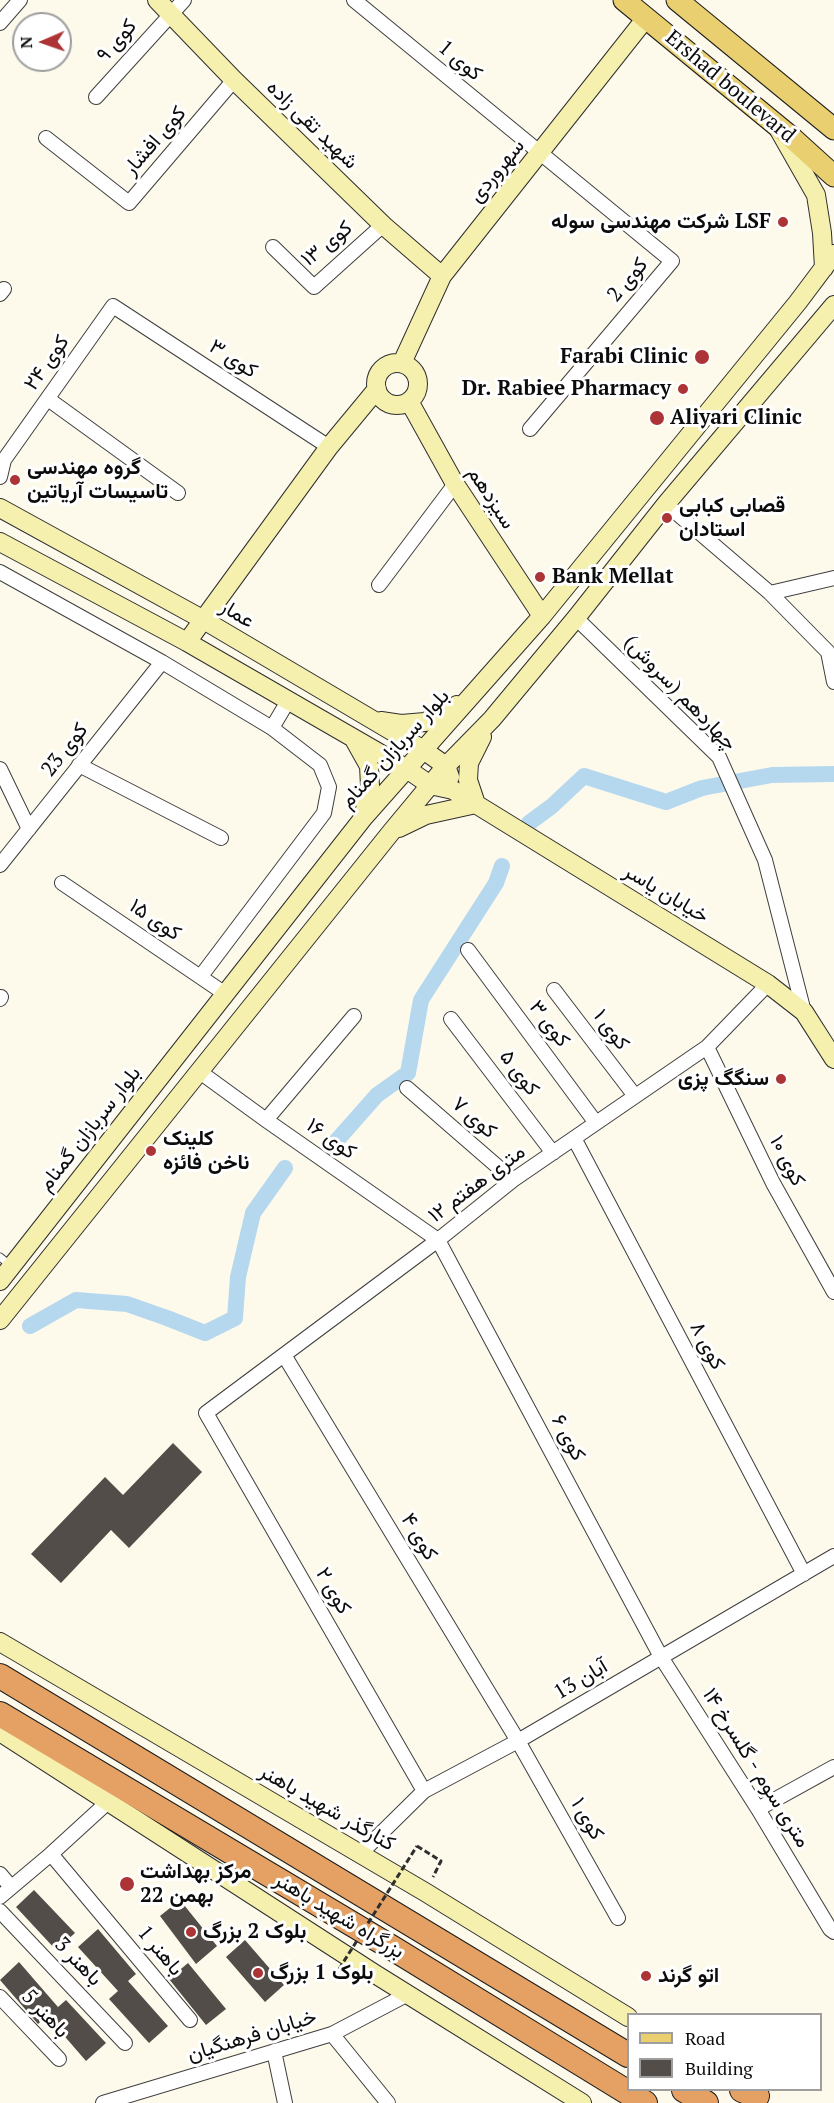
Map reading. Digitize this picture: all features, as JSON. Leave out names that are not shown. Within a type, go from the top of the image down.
[{"type":"highway","name":"بزرگراه شهید باهنر","points":[[0,1676],[627,2054]]},
{"type":"highway","name":"بزرگراه شهید باهنر","points":[[0,1714],[394,1949],[645,2103]]},
{"type":"highway","points":[[572,2021],[627,2044]]},
{"type":"highway","points":[[686,2091],[706,2103]]},
{"type":"main road","name":"شهید تقی زاده","points":[[157,0],[234,80],[383,225],[442,276]]},
{"type":"main road","name":"Ershad boulevard","points":[[624,0],[784,131],[834,176]]},
{"type":"main road","name":"Ershad boulevard","points":[[677,0],[834,129]]},
{"type":"main road","name":"سهروردی","points":[[402,363],[442,276],[645,18]]},
{"type":"main road","points":[[809,109],[784,131],[816,195],[829,261]]},
{"type":"main road","name":"بلوار سربازان گمنام","points":[[4,1268],[364,817],[542,616],[829,261]]},
{"type":"main road","points":[[798,302],[807,302],[814,306],[821,320]]},
{"type":"main road","points":[[0,1320],[392,831],[446,766],[492,719],[666,504],[834,305]]},
{"type":"main road","points":[[402,363],[413,370],[418,383],[417,390],[409,401],[403,404],[390,403],[384,400],[377,389],[377,382],[382,369],[388,365],[402,363]]},
{"type":"main road","points":[[187,642],[329,447],[377,389]]},
{"type":"main road","name":"سیزدهم","points":[[409,401],[454,484],[542,616]]},
{"type":"main road","name":"عمار","points":[[0,507],[202,619],[422,749],[446,766]]},
{"type":"main road","points":[[0,542],[187,642],[406,769],[430,786]]},
{"type":"main road","points":[[369,719],[401,724],[425,722],[470,699]]},
{"type":"main road","points":[[392,831],[426,815],[476,804],[468,780],[469,763],[492,719]]},
{"type":"main road","points":[[354,740],[369,766],[370,786],[364,817]]},
{"type":"main road","points":[[446,766],[453,790]]},
{"type":"main road","name":"خیابان یاسر","points":[[430,786],[453,790],[768,984],[804,1012],[833,1054]]},
{"type":"main road","name":"کنارگذر شهید باهنر","points":[[0,1642],[361,1853],[627,2016]]},
{"type":"main road","points":[[0,1732],[582,2103]]},
{"type":"street","points":[[0,23],[20,0]]},
{"type":"street","points":[[170,13],[184,0]]},
{"type":"street","name":"کوی 1","points":[[354,0],[540,154]]},
{"type":"street","name":"کوی ۹","points":[[96,97],[170,13]]},
{"type":"street","name":"کوی افشار","points":[[46,138],[129,203],[234,80]]},
{"type":"street","name":"کوی 2","points":[[530,429],[672,261],[540,154]]},
{"type":"street","name":"کوی ۱۳","points":[[273,247],[314,287],[383,225]]},
{"type":"street","name":"کوی ۲۴","points":[[0,477],[2,459],[48,399],[113,306]]},
{"type":"street","name":"کوی ۳","points":[[113,306],[329,447]]},
{"type":"street","points":[[48,399],[178,493]]},
{"type":"street","points":[[379,585],[454,484]]},
{"type":"street","points":[[666,504],[770,593],[828,652],[834,682]]},
{"type":"street","points":[[0,572],[162,662],[272,728],[320,765],[329,787],[324,813],[201,976]]},
{"type":"street","points":[[770,593],[834,578]]},
{"type":"street","name":"چهاردهم (سروش)","points":[[576,618],[719,757],[765,860],[804,1012]]},
{"type":"street","name":"کوی 23","points":[[0,865],[162,662]]},
{"type":"street","points":[[272,728],[288,701]]},
{"type":"street","points":[[79,765],[221,838]]},
{"type":"street","points":[[0,769],[29,829]]},
{"type":"street","name":"کوی ۱۵","points":[[62,884],[224,993]]},
{"type":"street","name":"کوی ۳","points":[[468,950],[596,1123]]},
{"type":"street","name":"۱۲ متری هفتم","points":[[206,1413],[438,1240],[513,1179],[707,1047],[768,984]]},
{"type":"street","name":"کوی ۱","points":[[554,990],[635,1096]]},
{"type":"street","points":[[266,1120],[354,1016]]},
{"type":"street","name":"کوی ۵","points":[[451,1019],[552,1153]]},
{"type":"street","name":"کوی ۱۰","points":[[707,1047],[773,1183],[834,1292]]},
{"type":"street","name":"کوی ۱۶","points":[[200,1072],[438,1240]]},
{"type":"street","name":"کوی ۷","points":[[407,1088],[513,1179]]},
{"type":"street","name":"کوی ۸","points":[[574,1138],[804,1574]]},
{"type":"street","name":"کوی ۶","points":[[438,1240],[661,1657]]},
{"type":"street","name":"کوی ۴","points":[[284,1355],[518,1741]]},
{"type":"street","name":"کوی ۲","points":[[206,1413],[424,1791]]},
{"type":"street","name":"13 آبان","points":[[361,1853],[424,1791],[518,1741],[834,1556]]},
{"type":"street","name":"۱۴ متری سوم - گلسرخ","points":[[661,1657],[834,1932]]},
{"type":"street","name":"کوی ۱","points":[[518,1741],[618,1917]]},
{"type":"street","points":[[758,1809],[834,1767]]},
{"type":"street","points":[[0,1897],[109,1801]]},
{"type":"street","name":"باهنر 1","points":[[51,1854],[190,2020]]},
{"type":"street","points":[[0,1874],[11,1887]]},
{"type":"street","name":"باهنر 3","points":[[0,1911],[125,2043]]},
{"type":"street","name":"خیابان فرهنگیان","points":[[103,2103],[147,2097],[274,2051],[332,2034],[408,1994]]},
{"type":"street","name":"باهنر 5","points":[[0,1997],[59,2059]]},
{"type":"street","points":[[332,2034],[388,2103]]},
{"type":"street","points":[[274,2051],[285,2103]]},
{"type":"path","points":[[339,1969],[417,1846],[441,1861]]},
{"type":"building","points":[[173,1443],[202,1472],[129,1548],[111,1530],[61,1583],[31,1554],[105,1477],[123,1495]]},
{"type":"building","points":[[34,1890],[75,1933],[56,1950],[16,1907]]},
{"type":"building","name":"بلوک 2 بزرگ","points":[[180,1900],[217,1946],[196,1964],[160,1916]]},
{"type":"building","points":[[98,1929],[136,1974],[128,1981],[168,2026],[149,2043],[109,1999],[118,1991],[78,1947]]},
{"type":"building","name":"بلوک 1 بزرگ","points":[[245,1940],[284,1985],[265,2002],[226,1957]]},
{"type":"building","points":[[19,1962],[58,2007],[66,2000],[106,2043],[86,2061],[47,2016],[38,2024],[0,1980]]},
{"type":"building","points":[[188,1963],[226,2009],[206,2025],[169,1979]]},
{"type":"waterway","points":[[529,823],[552,806],[584,776],[666,802],[702,788],[772,775],[834,774]]},
{"type":"waterway","points":[[331,1147],[377,1095],[408,1073],[421,1000],[496,883],[502,866]]},
{"type":"waterway","points":[[30,1326],[76,1300],[127,1304],[205,1333],[235,1318],[238,1277],[253,1213],[285,1168]]},
{"type":"place","name":"شرکت مهندسی سوله LSF","points":[[783,222]]},
{"type":"place","name":"Farabi Clinic","points":[[702,357]]},
{"type":"place","name":"Dr. Rabiee Pharmacy","points":[[683,389]]},
{"type":"place","name":"Aliyari Clinic","points":[[657,418]]},
{"type":"place","name":"گروه مهندسی تاسیسات آریاتین","points":[[15,480]]},
{"type":"place","name":"قصابی کبابی استادان","points":[[667,518]]},
{"type":"place","name":"Bank Mellat","points":[[540,577]]},
{"type":"place","name":"سنگگ پزی","points":[[781,1079]]},
{"type":"place","name":"کلینک ناخن فائزه","points":[[151,1151]]},
{"type":"place","name":"مرکز بهداشت 22 بهمن","points":[[127,1884]]},
{"type":"place","name":"بلوک 2 بزرگ","points":[[191,1932]]},
{"type":"place","name":"بلوک 1 بزرگ","points":[[258,1973]]},
{"type":"place","name":"اتو گرند","points":[[646,1976]]}]
